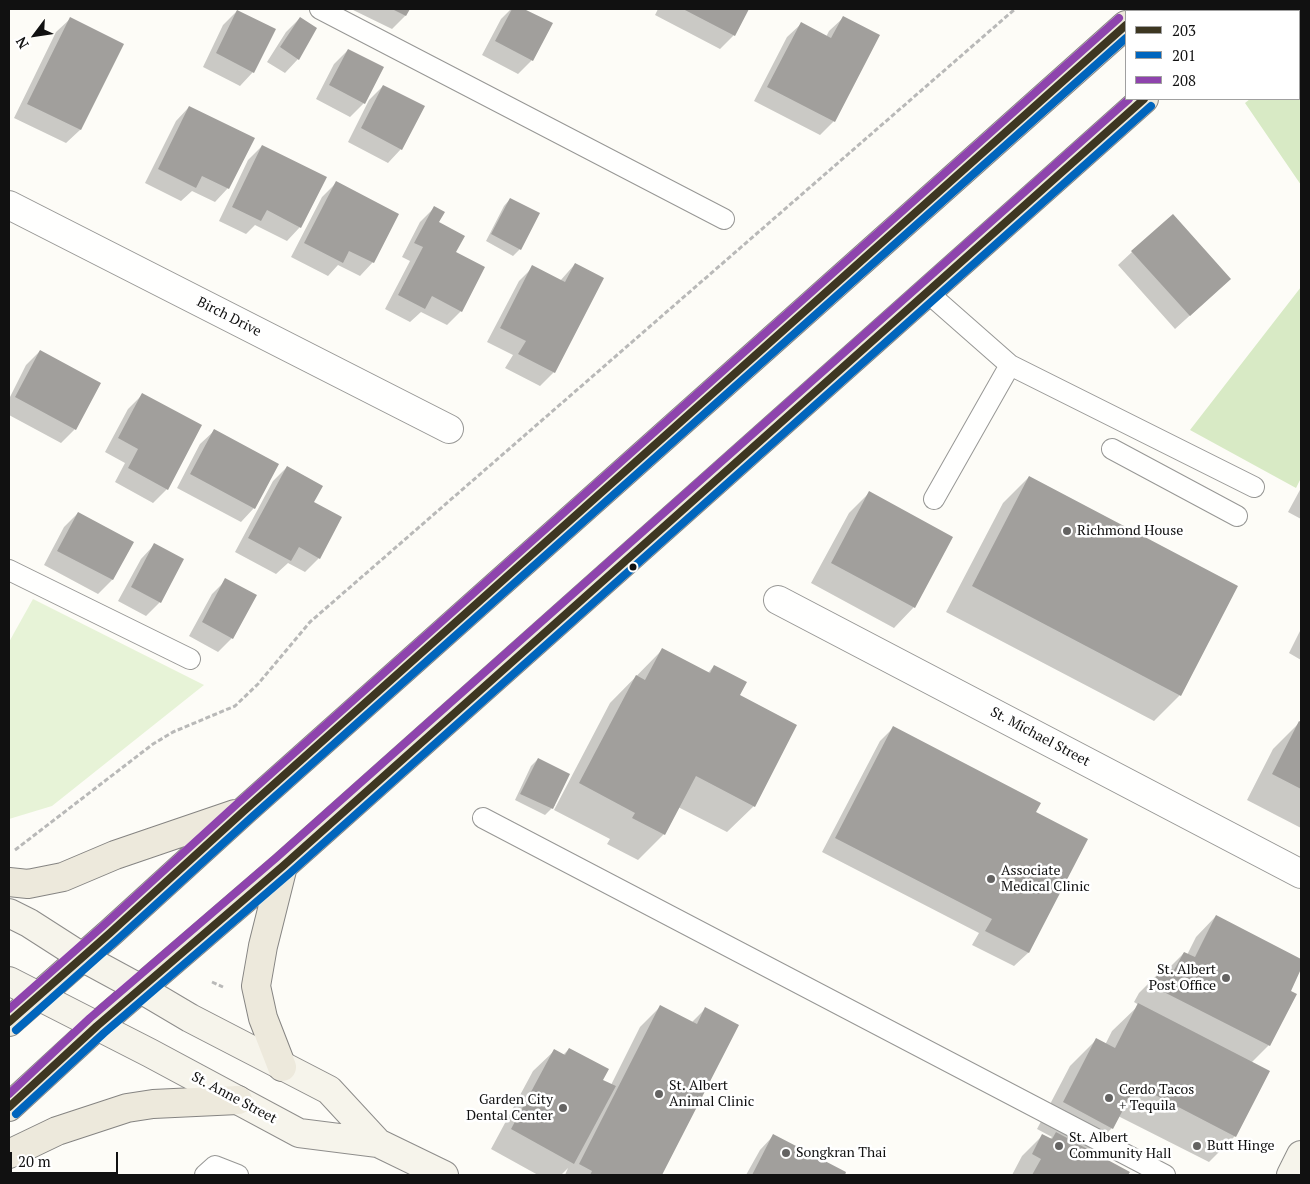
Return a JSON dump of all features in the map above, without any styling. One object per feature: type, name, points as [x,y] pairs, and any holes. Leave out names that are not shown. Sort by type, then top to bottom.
[{"type":"main road","points":[[9,1022],[1125,27]]},
{"type":"main road","points":[[9,1107],[97,1026],[283,866],[1143,100]]},
{"type":"main road","points":[[9,882],[28,884],[63,878],[115,855],[246,810]]},
{"type":"main road","points":[[282,1067],[263,1018],[256,986],[263,946],[283,866]]},
{"type":"main road","points":[[9,1154],[57,1131],[127,1108],[153,1104],[238,1100]]},
{"type":"street","name":"Birch Drive","points":[[9,205],[449,429]]},
{"type":"street","name":"St. Michael Street","points":[[778,600],[1301,874]]},
{"type":"street","name":"St. Anne Street","points":[[9,913],[190,1018],[329,1090],[378,1144]]},
{"type":"street","name":"St. Anne Street","points":[[9,981],[298,1133],[378,1144],[444,1175]]},
{"type":"street","points":[[1291,1175],[1301,1155]]},
{"type":"lane","points":[[320,9],[724,220]]},
{"type":"lane","points":[[927,292],[1010,365],[1254,488]]},
{"type":"lane","points":[[934,499],[1010,365]]},
{"type":"lane","points":[[1112,449],[1237,516]]},
{"type":"lane","points":[[1184,488],[1199,460]]},
{"type":"lane","points":[[9,570],[190,659]]},
{"type":"lane","points":[[483,818],[1164,1175]]},
{"type":"lane","points":[[205,1175],[215,1166],[238,1175]]},
{"type":"path","points":[[9,855],[153,744],[173,732],[235,706],[258,684],[310,622],[1015,9]]},
{"type":"path","points":[[212,982],[228,989],[221,994]]},
{"type":"green space","points":[[1301,85],[1301,185],[1245,103],[1249,100],[1300,100]]},
{"type":"green space","points":[[1301,287],[1301,478],[1296,488],[1190,430]]},
{"type":"green space","points":[[33,599],[204,685],[52,806],[9,819],[9,642]]},
{"type":"building","points":[[392,9],[410,9],[406,16]]},
{"type":"building","points":[[512,9],[524,9],[553,23],[533,61],[495,41]]},
{"type":"building","points":[[683,9],[749,9],[735,36]]},
{"type":"building","points":[[237,10],[276,29],[254,73],[216,53]]},
{"type":"building","points":[[843,16],[880,35],[835,122],[767,87],[801,22],[831,38]]},
{"type":"building","points":[[70,17],[124,44],[81,130],[27,104]]},
{"type":"building","points":[[300,17],[317,28],[299,60],[280,47]]},
{"type":"building","points":[[348,49],[384,67],[365,104],[329,85]]},
{"type":"building","points":[[383,85],[425,106],[402,150],[361,128]]},
{"type":"building","points":[[189,106],[255,138],[229,189],[202,176],[196,188],[158,169]]},
{"type":"building","points":[[262,145],[327,177],[301,228],[267,210],[261,221],[232,207]]},
{"type":"building","points":[[336,181],[399,214],[374,263],[349,251],[343,263],[304,243]]},
{"type":"building","points":[[510,198],[540,213],[521,250],[491,234]]},
{"type":"building","points":[[434,206],[445,212],[439,222],[465,236],[456,252],[485,267],[462,312],[432,296],[425,309],[398,295],[423,247],[414,243]]},
{"type":"building","points":[[1173,214],[1231,279],[1190,316],[1131,251]]},
{"type":"building","points":[[575,263],[604,278],[555,373],[518,354],[526,341],[500,328],[532,265],[565,282]]},
{"type":"building","points":[[40,350],[101,383],[76,430],[15,397]]},
{"type":"building","points":[[142,393],[202,425],[168,490],[128,468],[138,449],[118,438]]},
{"type":"building","points":[[214,429],[279,464],[255,509],[190,474]]},
{"type":"building","points":[[287,466],[323,486],[314,502],[342,517],[320,559],[299,547],[291,561],[248,538]]},
{"type":"building","name":"Richmond House","points":[[1029,476],[1238,586],[1181,696],[972,586]]},
{"type":"building","points":[[869,491],[953,537],[915,608],[831,563]]},
{"type":"building","points":[[78,512],[134,542],[113,580],[57,551]]},
{"type":"building","points":[[154,543],[184,559],[161,603],[131,587]]},
{"type":"building","points":[[225,578],[257,595],[233,639],[202,622]]},
{"type":"building","points":[[662,648],[710,673],[714,665],[747,682],[740,695],[797,725],[755,807],[696,776],[665,835],[632,818],[635,813],[579,783],[636,675],[645,680]]},
{"type":"building","points":[[1299,721],[1301,722],[1301,789],[1272,774]]},
{"type":"building","name":"Associate Medical Clinic","points":[[893,726],[1041,803],[1036,812],[1088,839],[1029,953],[985,931],[992,919],[835,838]]},
{"type":"building","points":[[538,758],[570,774],[553,809],[520,794]]},
{"type":"building","name":"St. Albert Post Office","points":[[1216,915],[1301,959],[1301,969],[1291,991],[1297,994],[1270,1046],[1156,988],[1159,984],[1154,982],[1159,971],[1165,974],[1168,968],[1174,970],[1184,952],[1195,957]]},
{"type":"building","points":[[1138,1003],[1270,1071],[1236,1137],[1136,1085],[1113,1129],[1063,1102],[1096,1038],[1115,1048]]},
{"type":"building","name":"St. Albert Animal Clinic","points":[[660,1005],[697,1024],[705,1007],[739,1025],[662,1175],[590,1175],[592,1171],[579,1164]]},
{"type":"building","name":"Garden City Dental Center","points":[[569,1048],[609,1069],[603,1080],[616,1086],[574,1164],[511,1129],[554,1049],[565,1055]]},
{"type":"building","name":"St. Albert Community Hall","points":[[1056,1132],[1130,1172],[1128,1175],[1032,1175],[1041,1159],[1032,1154],[1042,1134],[1052,1139]]},
{"type":"building","name":"Songkran Thai","points":[[773,1134],[846,1172],[845,1175],[752,1175]]},
{"type":"transit line","name":"208","points":[[9,1009],[1119,18]]},
{"type":"transit line","name":"203","points":[[9,1022],[1125,26]]},
{"type":"transit line","name":"201","points":[[16,1030],[252,817],[1125,39]]},
{"type":"transit line","name":"208","points":[[9,1094],[90,1018],[276,858],[1128,100]]},
{"type":"transit line","name":"203","points":[[9,1107],[97,1026],[283,866],[1143,100]]},
{"type":"transit line","name":"201","points":[[16,1114],[104,1033],[290,873],[1151,106]]},
{"type":"place","name":"Richmond House","points":[[1067,531]]},
{"type":"place","name":"Associate Medical Clinic","points":[[991,879]]},
{"type":"place","name":"St. Albert Post Office","points":[[1226,978]]},
{"type":"place","name":"St. Albert Animal Clinic","points":[[659,1094]]},
{"type":"place","name":"Cerdo Tacos + Tequila","points":[[1109,1098]]},
{"type":"place","name":"Garden City Dental Center","points":[[563,1108]]},
{"type":"place","name":"St. Albert Community Hall","points":[[1059,1146]]},
{"type":"place","name":"Butt Hinge","points":[[1197,1146]]},
{"type":"place","name":"Songkran Thai","points":[[786,1153]]}]
